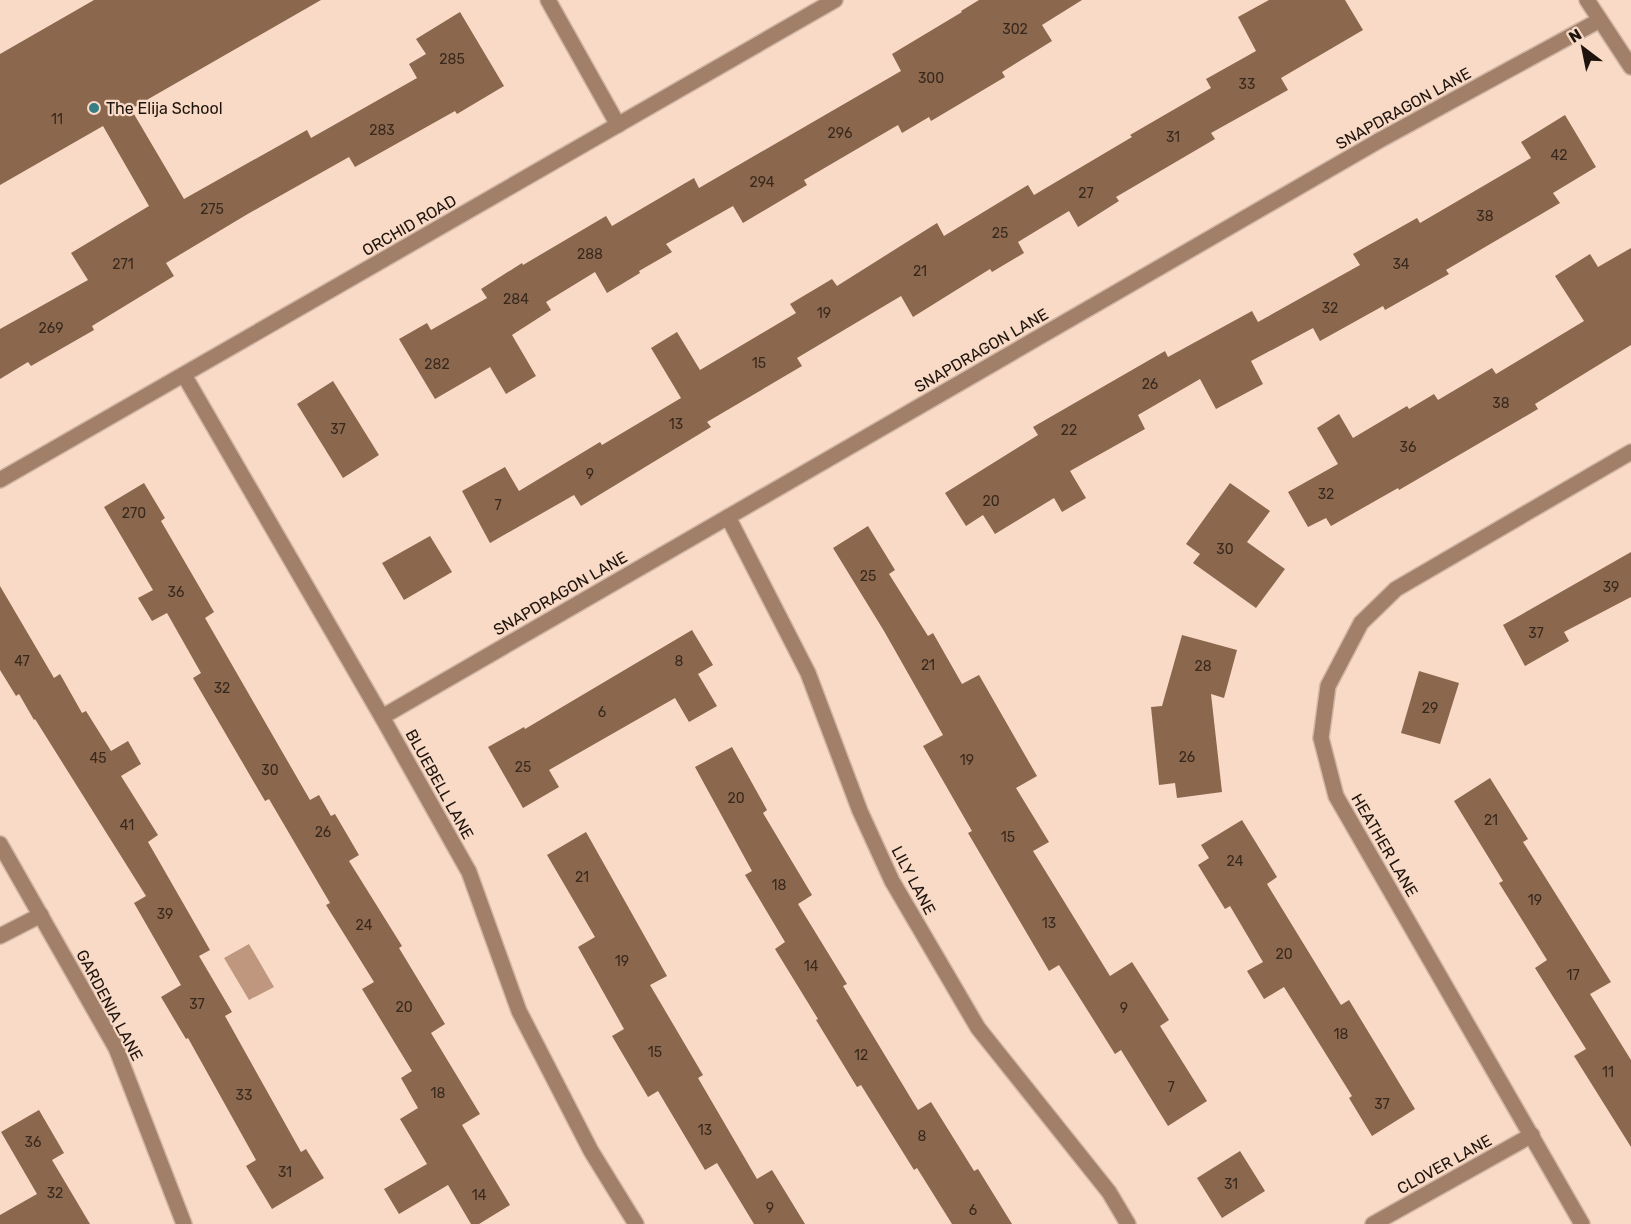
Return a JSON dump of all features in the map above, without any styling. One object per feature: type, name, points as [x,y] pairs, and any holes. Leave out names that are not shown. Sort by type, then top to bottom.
[{"type":"street","points":[[548,0],[618,124]]},
{"type":"street","name":"ORCHID ROAD","points":[[0,480],[835,0]]},
{"type":"street","points":[[1587,0],[1631,67]]},
{"type":"street","name":"SNAPDRAGON LANE","points":[[382,717],[1380,140],[1600,20]]},
{"type":"street","name":"BLUEBELL LANE","points":[[184,375],[382,717],[468,872],[519,1011],[591,1152],[636,1224]]},
{"type":"street","name":"HEATHER LANE","points":[[1582,1224],[1336,796],[1321,738],[1328,686],[1361,623],[1396,589],[1631,452]]},
{"type":"street","name":"LILY LANE","points":[[728,518],[808,673],[860,812],[892,881],[978,1028],[1109,1192],[1128,1224]]},
{"type":"street","name":"GARDENIA LANE","points":[[0,844],[116,1048],[184,1224]]},
{"type":"street","points":[[0,936],[41,915]]},
{"type":"street","name":"CLOVER LANE","points":[[1373,1224],[1532,1135]]},
{"type":"shaded area","points":[[249,944],[274,987],[249,1000],[224,958]]},
{"type":"building","points":[[94,0],[321,0],[131,109],[184,199],[307,130],[311,138],[417,78],[409,64],[426,54],[416,39],[460,12],[504,86],[457,114],[455,111],[355,167],[349,157],[246,215],[166,263],[174,276],[92,326],[94,330],[31,366],[28,362],[0,379],[0,329],[88,280],[71,253],[149,206],[103,126],[0,185],[0,54]]},
{"type":"building","points":[[979,0],[1082,0],[1042,25],[1052,41],[1002,72],[1005,77],[931,121],[929,117],[902,133],[898,125],[804,180],[807,185],[743,223],[733,206],[666,244],[672,252],[607,293],[595,272],[546,302],[551,310],[512,335],[536,376],[506,394],[490,367],[435,399],[399,339],[427,323],[431,330],[487,298],[481,289],[606,216],[612,226],[694,178],[699,188],[901,71],[892,54]]},
{"type":"building","points":[[1269,0],[1345,0],[1363,30],[1281,78],[1288,90],[1211,133],[1215,139],[1116,197],[1119,201],[1078,227],[1069,211],[1018,242],[1024,253],[992,272],[990,269],[913,317],[901,296],[797,358],[802,366],[707,422],[711,427],[581,506],[574,495],[490,543],[462,491],[505,467],[519,491],[600,442],[602,445],[681,398],[651,348],[677,332],[700,370],[796,313],[790,304],[832,279],[837,286],[937,223],[944,236],[1028,185],[1034,195],[1211,88],[1206,79],[1256,51],[1238,17]]},
{"type":"building","points":[[1565,115],[1596,167],[1553,193],[1560,203],[1446,270],[1449,274],[1385,310],[1383,306],[1320,341],[1313,328],[1251,361],[1263,384],[1216,409],[1200,379],[1138,415],[1145,429],[1070,471],[1086,498],[1062,512],[1054,498],[995,534],[983,515],[966,526],[945,493],[1038,435],[1033,427],[1165,351],[1168,357],[1252,311],[1258,322],[1360,265],[1353,254],[1417,218],[1420,223],[1531,158],[1521,142]]},
{"type":"building","points":[[1631,248],[1631,345],[1535,404],[1538,409],[1399,490],[1398,488],[1331,526],[1326,518],[1308,527],[1288,492],[1338,464],[1317,428],[1339,414],[1353,438],[1407,406],[1409,409],[1434,394],[1438,400],[1492,368],[1496,374],[1584,321],[1555,276],[1590,254],[1598,267]]},
{"type":"building","points":[[333,381],[379,455],[343,478],[297,404]]},
{"type":"building","points":[[144,483],[165,518],[161,521],[214,612],[205,618],[310,800],[319,795],[331,816],[335,814],[359,855],[349,861],[402,946],[399,948],[445,1024],[431,1033],[480,1114],[462,1125],[510,1205],[479,1224],[471,1224],[448,1185],[399,1214],[384,1189],[427,1164],[400,1119],[418,1108],[401,1078],[412,1071],[362,989],[374,982],[326,905],[330,903],[269,799],[265,801],[193,678],[201,673],[167,613],[152,621],[138,598],[153,590],[104,507]]},
{"type":"building","points":[[1230,483],[1270,511],[1247,542],[1285,569],[1256,608],[1193,563],[1200,554],[1186,544]]},
{"type":"building","points":[[868,526],[895,570],[889,574],[928,636],[933,633],[962,684],[979,675],[1037,776],[1016,788],[1049,842],[1033,851],[1110,976],[1132,962],[1169,1020],[1160,1026],[1207,1101],[1168,1126],[1121,1050],[1115,1054],[1059,965],[1049,971],[968,833],[972,831],[923,746],[943,735],[884,631],[833,548]]},
{"type":"building","points":[[430,536],[452,572],[404,600],[382,563]]},
{"type":"building","points":[[1631,552],[1631,597],[1564,632],[1569,641],[1525,666],[1503,625]]},
{"type":"building","points":[[0,586],[54,678],[60,674],[82,713],[86,711],[111,751],[128,741],[141,764],[121,776],[158,835],[148,842],[210,950],[199,956],[232,1012],[225,1016],[301,1152],[306,1149],[324,1178],[272,1209],[246,1166],[256,1160],[188,1038],[186,1039],[161,997],[181,985],[134,903],[146,896],[19,694],[16,696],[0,670]]},
{"type":"building","points":[[692,630],[713,665],[698,674],[717,706],[689,722],[675,698],[549,770],[559,787],[523,808],[488,747],[524,727],[525,729]]},
{"type":"building","points":[[1182,635],[1237,650],[1224,698],[1211,694],[1222,792],[1177,798],[1175,783],[1159,785],[1151,707],[1162,706]]},
{"type":"building","points":[[1419,671],[1459,683],[1440,744],[1401,733]]},
{"type":"building","points":[[732,747],[767,810],[763,813],[812,895],[798,904],[847,984],[843,986],[918,1110],[931,1102],[974,1171],[978,1169],[1012,1224],[952,1224],[917,1168],[914,1170],[861,1085],[857,1087],[816,1020],[818,1019],[775,949],[785,942],[745,875],[752,871],[695,767]]},
{"type":"building","points":[[1490,778],[1528,839],[1523,842],[1611,982],[1590,994],[1631,1060],[1631,1147],[1574,1056],[1586,1049],[1535,968],[1547,960],[1499,883],[1503,881],[1454,801]]},
{"type":"building","points":[[1242,820],[1277,877],[1267,884],[1341,1005],[1349,1000],[1415,1109],[1372,1136],[1349,1098],[1352,1096],[1284,987],[1264,999],[1247,971],[1263,962],[1230,906],[1225,909],[1198,865],[1209,858],[1201,845]]},
{"type":"building","points":[[586,832],[667,976],[650,985],[703,1075],[698,1078],[757,1179],[772,1170],[805,1224],[754,1224],[717,1163],[705,1170],[658,1091],[648,1097],[612,1036],[624,1029],[578,947],[595,937],[547,855]]},
{"type":"building","points":[[39,1110],[64,1153],[52,1160],[90,1224],[0,1224],[0,1215],[37,1194],[1,1132]]},
{"type":"building","points":[[1240,1151],[1265,1191],[1222,1218],[1197,1178]]},
{"type":"place","name":"The Elija School","points":[[94,108]]}]
